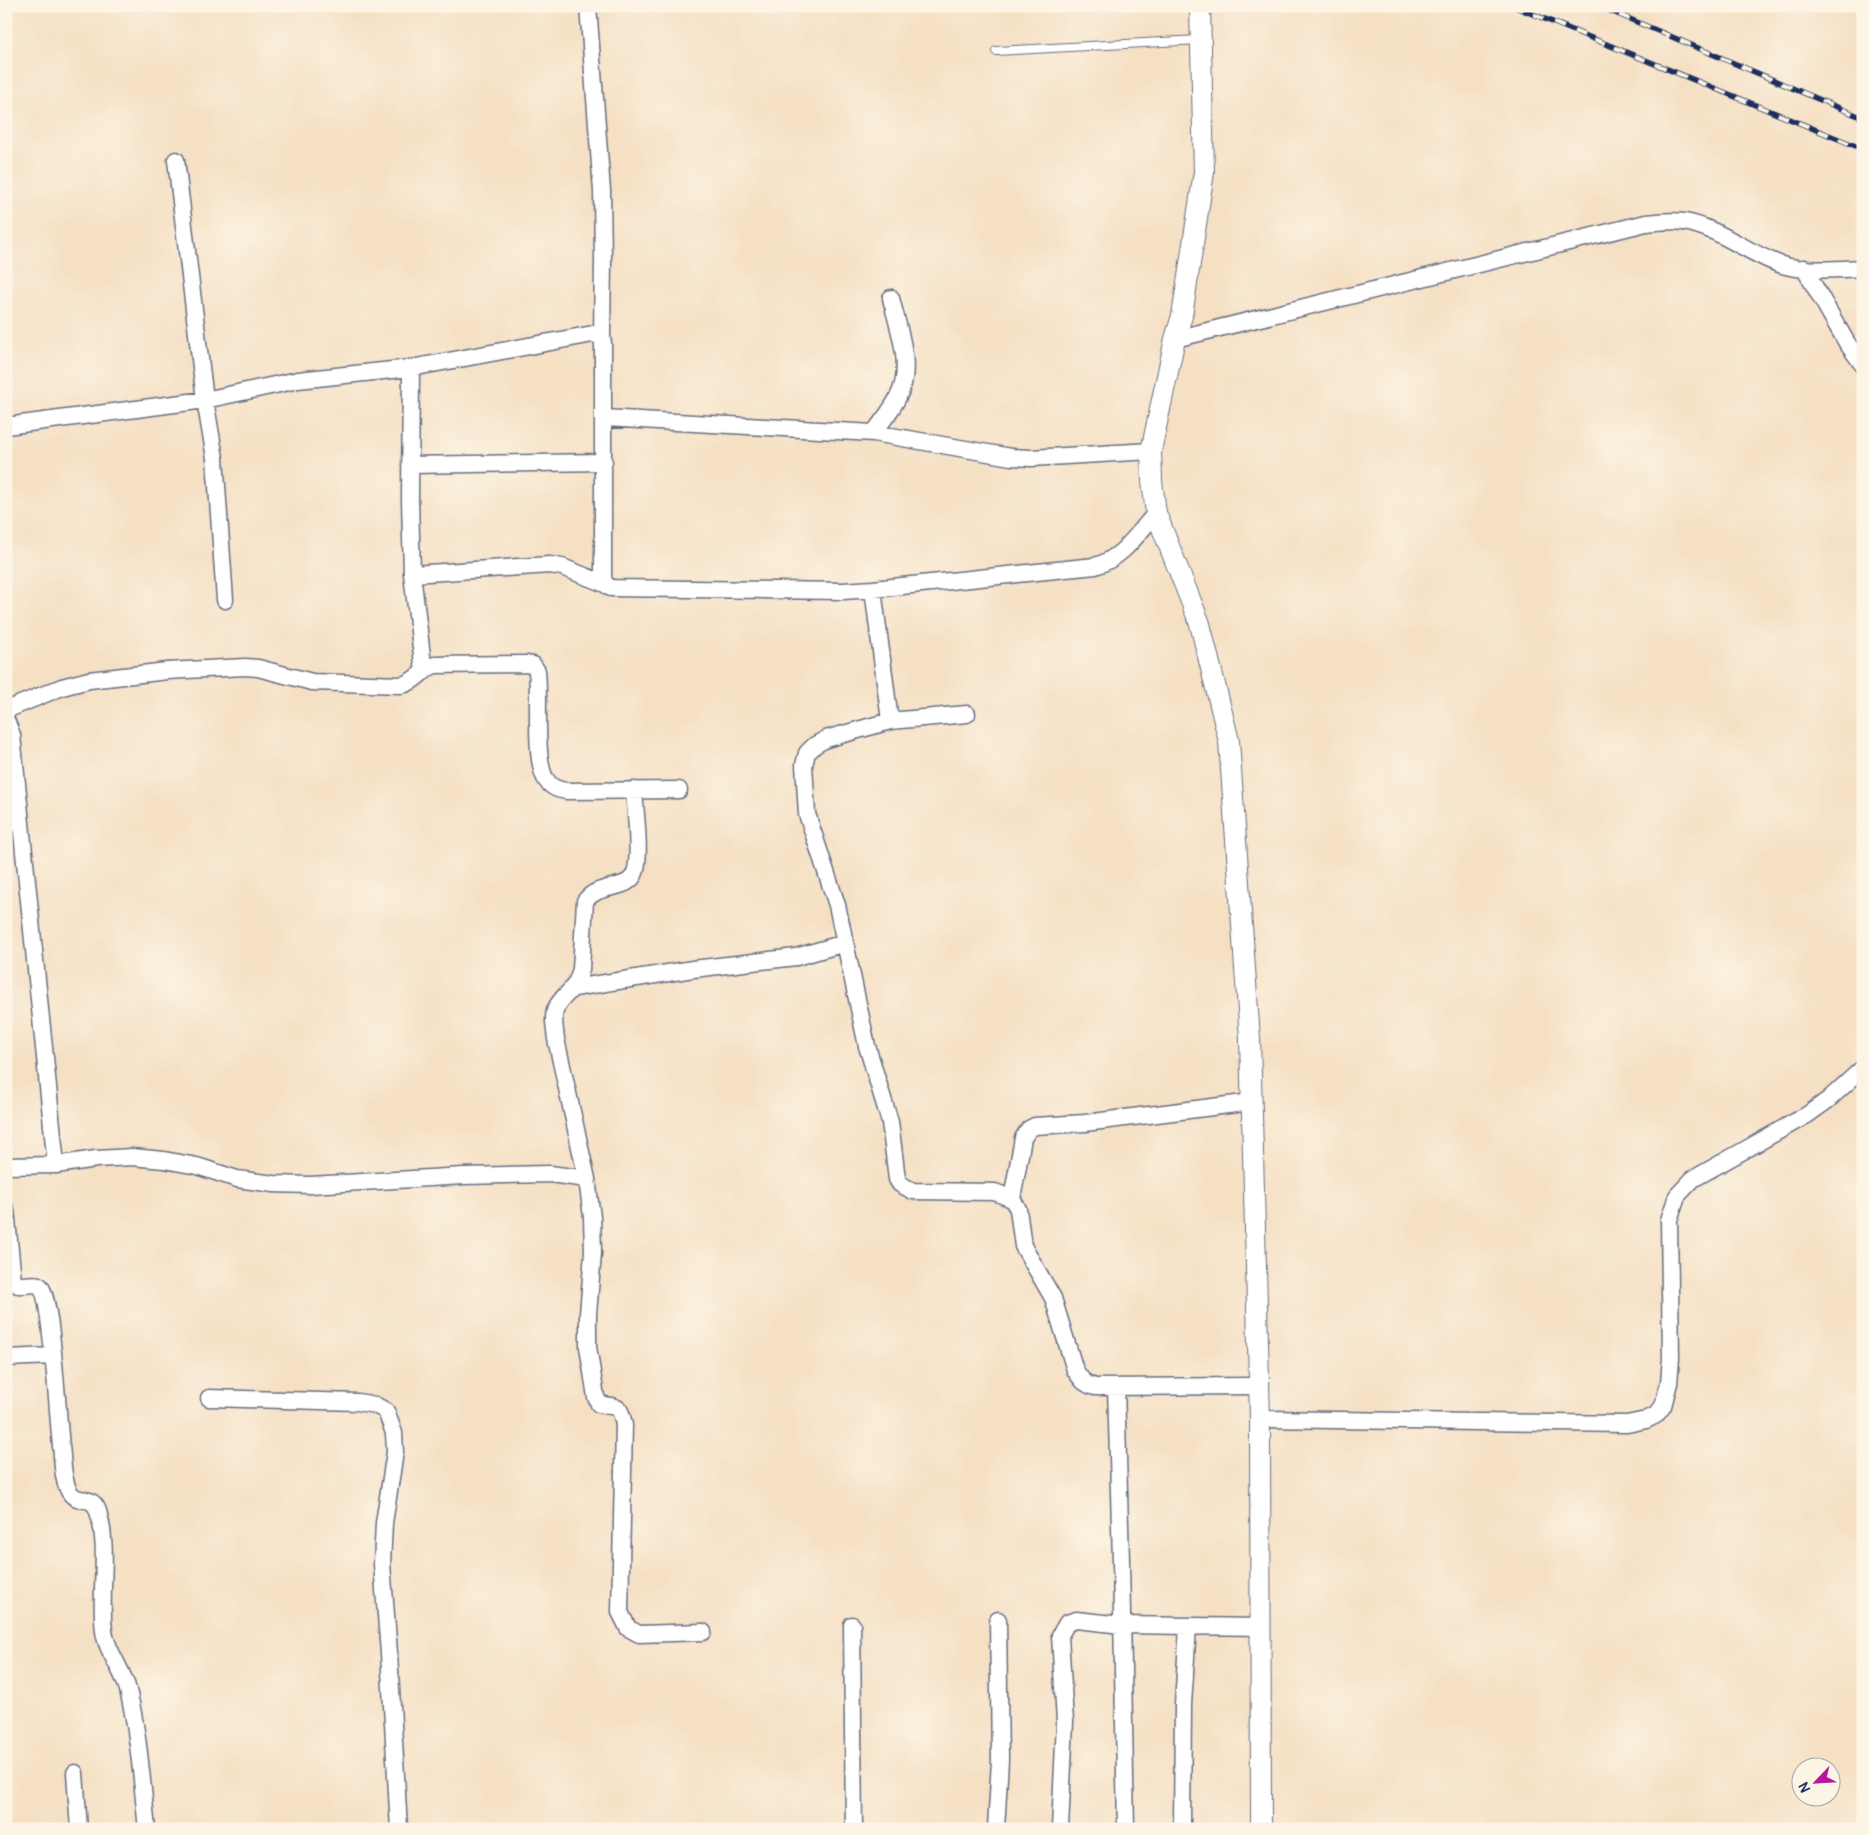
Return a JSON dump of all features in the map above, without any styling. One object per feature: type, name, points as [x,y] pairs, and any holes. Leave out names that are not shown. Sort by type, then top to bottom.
[{"type":"street","points":[[588,6],[602,191],[603,577],[605,584]]},
{"type":"street","points":[[1200,6],[1204,172],[1182,316],[1151,451],[1156,513],[1200,624],[1229,741],[1249,1029],[1252,1102],[1260,1419],[1261,1829]]},
{"type":"street","points":[[176,160],[205,400],[216,467],[225,600]]},
{"type":"street","points":[[1175,340],[1626,228],[1665,221],[1684,222],[1701,226],[1762,257],[1784,265],[1804,268],[1863,268]]},
{"type":"street","points":[[1804,268],[1846,343],[1863,364]]},
{"type":"street","points":[[874,433],[899,396],[904,382],[903,350],[891,298]]},
{"type":"street","points":[[6,426],[205,400],[298,380],[411,368],[593,334],[602,336]]},
{"type":"street","points":[[411,368],[412,574],[424,672]]},
{"type":"street","points":[[604,418],[874,433],[1011,457],[1031,458],[1151,451]]},
{"type":"street","points":[[410,465],[604,462]]},
{"type":"street","points":[[412,574],[550,565],[567,569],[611,588],[820,591],[873,589],[1095,566],[1117,555],[1156,513]]},
{"type":"street","points":[[873,589],[890,721]]},
{"type":"street","points":[[6,710],[67,685],[149,672],[245,667],[258,668],[312,682],[401,685],[409,683],[431,666],[441,664],[526,664],[533,665],[536,668],[541,769],[548,783],[559,790],[679,790]]},
{"type":"street","points":[[967,714],[890,721],[826,739],[815,745],[807,753],[804,765],[807,814],[836,905],[867,1046],[890,1122],[896,1171],[900,1184],[914,1191],[995,1192],[1012,1198]]},
{"type":"street","points":[[6,720],[12,735],[56,1164]]},
{"type":"street","points":[[634,790],[637,860],[634,876],[627,883],[597,890],[590,894],[585,901],[579,980],[556,1008],[554,1018],[556,1039],[587,1179],[592,1217],[593,1253],[588,1314],[588,1347],[593,1382],[599,1404],[621,1410],[624,1425],[620,1612],[628,1628],[639,1634],[703,1632]]},
{"type":"street","points":[[574,988],[693,969],[796,957],[845,943]]},
{"type":"street","points":[[1260,1419],[1627,1424],[1646,1420],[1656,1414],[1663,1406],[1669,1383],[1671,1358],[1669,1220],[1677,1196],[1693,1179],[1807,1115],[1828,1100],[1863,1068]]},
{"type":"street","points":[[1252,1102],[1085,1123],[1035,1126],[1029,1129],[1023,1138],[1012,1198],[1018,1209],[1023,1246],[1053,1298],[1075,1370],[1081,1380],[1095,1387],[1259,1386]]},
{"type":"street","points":[[6,1166],[56,1164],[132,1157],[197,1166],[237,1179],[274,1184],[310,1185],[464,1176],[550,1174],[587,1179]]},
{"type":"street","points":[[6,1210],[13,1281],[18,1285],[38,1284],[46,1298],[58,1424],[66,1481],[71,1494],[76,1498],[90,1500],[94,1503],[100,1522],[103,1540],[104,1633],[128,1690],[140,1757],[147,1829]]},
{"type":"street","points":[[6,1358],[53,1356]]},
{"type":"street","points":[[1116,1387],[1126,1829]]},
{"type":"street","points":[[208,1398],[358,1402],[375,1405],[386,1411],[391,1422],[394,1433],[395,1452],[384,1523],[382,1564],[390,1653],[399,1829]]},
{"type":"street","points":[[996,1829],[1000,1760],[998,1620]]},
{"type":"street","points":[[1060,1829],[1065,1722],[1060,1634],[1067,1623],[1076,1620],[1122,1625],[1261,1627]]},
{"type":"street","points":[[852,1625],[854,1829]]},
{"type":"street","points":[[1182,1829],[1183,1705],[1188,1626]]},
{"type":"street","points":[[75,1773],[80,1829]]},
{"type":"lane","points":[[996,52],[1200,40]]},
{"type":"railway","points":[[1513,6],[1863,149]]},
{"type":"railway","points":[[1599,6],[1863,118]]}]
